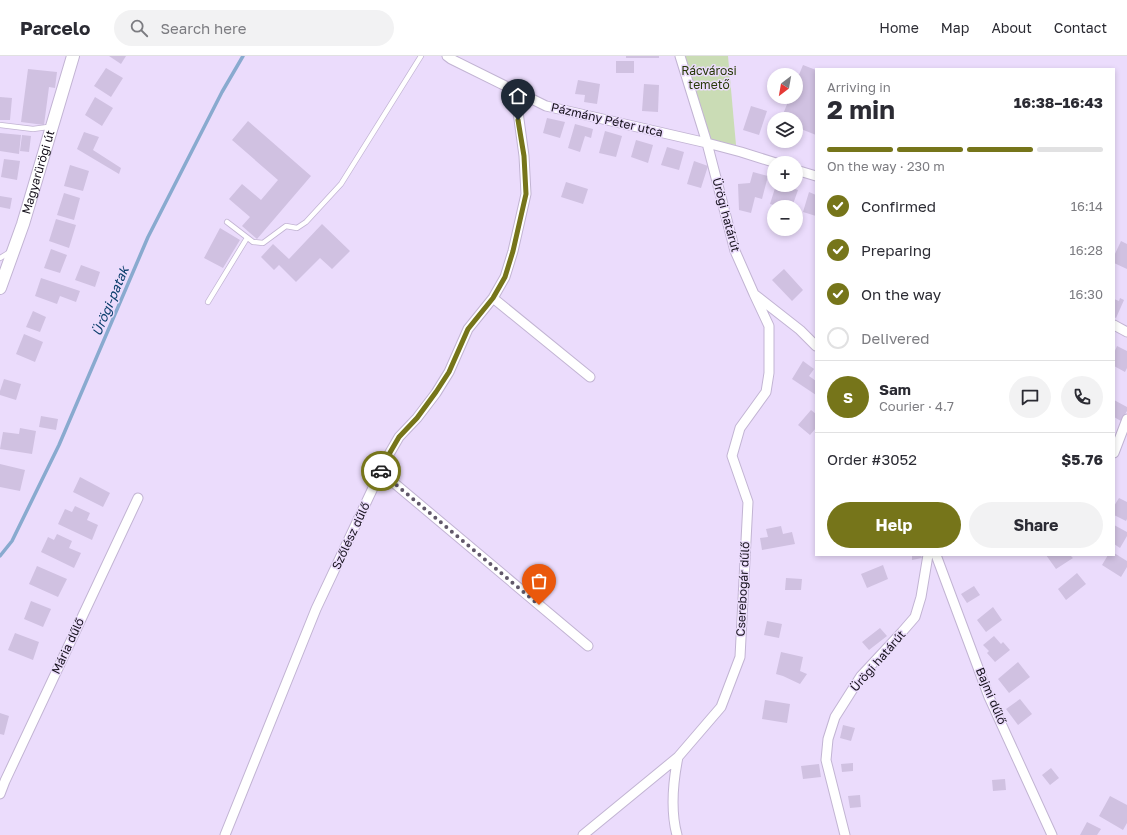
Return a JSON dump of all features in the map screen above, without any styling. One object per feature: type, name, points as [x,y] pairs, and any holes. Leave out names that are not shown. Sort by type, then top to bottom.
[{"type":"main road","name":"Magyarürögi út","points":[[0,288],[15,249],[73,56]]},
{"type":"street","points":[[65,56],[70,69]]},
{"type":"street","name":"Pázmány Péter utca","points":[[447,56],[546,106],[707,143],[767,160]]},
{"type":"street","name":"Ürögi határút","points":[[680,56],[707,143],[735,251],[754,294],[800,330],[815,345]]},
{"type":"street","name":"Szőlész dűlő","points":[[225,835],[316,609],[388,456],[399,437],[417,418],[436,392],[449,372],[468,329],[493,298],[505,277],[513,251],[526,194],[524,156],[515,90]]},
{"type":"street","points":[[803,172],[815,176]]},
{"type":"street","name":"Cserebogár dűlő","points":[[583,835],[678,757],[721,707],[740,657],[748,502],[732,456],[740,428],[766,392],[770,373],[769,326],[754,294]]},
{"type":"street","points":[[493,298],[590,377]]},
{"type":"street","points":[[1115,326],[1127,332]]},
{"type":"street","points":[[1115,450],[1127,419]]},
{"type":"street","points":[[381,472],[588,646]]},
{"type":"street","name":"Mária dűlő","points":[[0,794],[138,498]]},
{"type":"street","name":"Ürögi határút","points":[[845,835],[826,760],[828,739],[835,717],[861,676],[915,617],[921,597],[928,556]]},
{"type":"street","name":"Bajmi dűlő","points":[[936,556],[990,697],[1052,835]]},
{"type":"street","points":[[677,835],[675,828],[673,798],[674,776],[678,757]]},
{"type":"lane","points":[[227,222],[253,242],[263,243],[286,226],[297,228],[306,222],[341,184],[421,56]]},
{"type":"lane","points":[[0,125],[34,129],[48,127],[55,119]]},
{"type":"lane","points":[[208,302],[247,238]]},
{"type":"lane","points":[[0,258],[15,249]]},
{"type":"green space","name":"Rácvárosi temető","points":[[680,56],[728,56],[736,145],[706,140]]},
{"type":"building","points":[[109,56],[126,56],[121,64]]},
{"type":"building","points":[[626,56],[659,56],[659,58],[626,58]]},
{"type":"building","points":[[616,61],[634,61],[634,73],[616,73]]},
{"type":"building","points":[[803,65],[815,70],[815,135],[803,130],[803,112],[784,112],[787,104],[803,104],[803,68],[802,68]]},
{"type":"building","points":[[106,68],[123,78],[111,97],[94,86]]},
{"type":"building","points":[[28,69],[57,72],[55,88],[49,87],[44,125],[21,122]]},
{"type":"building","points":[[578,80],[600,84],[597,104],[584,102],[585,95],[575,94]]},
{"type":"building","points":[[644,84],[659,85],[658,112],[642,111]]},
{"type":"building","points":[[0,97],[12,98],[10,120],[0,120]]},
{"type":"building","points":[[95,97],[113,108],[102,126],[85,115]]},
{"type":"building","points":[[751,106],[767,111],[759,135],[743,130]]},
{"type":"building","points":[[547,118],[565,122],[560,138],[543,133]]},
{"type":"building","points":[[248,121],[311,176],[257,239],[242,226],[250,217],[229,199],[242,184],[261,200],[278,180],[232,140]]},
{"type":"building","points":[[575,124],[593,129],[591,138],[585,136],[580,152],[568,148]]},
{"type":"building","points":[[605,131],[622,136],[616,157],[599,153]]},
{"type":"building","points":[[84,132],[99,137],[93,150],[121,168],[119,174],[77,149]]},
{"type":"building","points":[[0,133],[21,135],[19,154],[0,151]]},
{"type":"building","points":[[22,135],[31,136],[29,152],[20,151]]},
{"type":"building","points":[[636,140],[653,145],[648,163],[631,157]]},
{"type":"building","points":[[667,147],[684,152],[679,170],[661,165]]},
{"type":"building","points":[[4,159],[20,161],[17,180],[1,177]]},
{"type":"building","points":[[694,161],[708,166],[701,188],[687,184]]},
{"type":"building","points":[[70,165],[89,171],[83,191],[64,186]]},
{"type":"building","points":[[753,172],[767,176],[762,199],[755,197],[751,213],[739,210],[738,184],[750,183]]},
{"type":"building","points":[[566,182],[588,189],[583,204],[561,197]]},
{"type":"building","points":[[774,192],[797,192],[794,200],[771,200]]},
{"type":"building","points":[[809,192],[815,195],[815,216],[803,212]]},
{"type":"building","points":[[64,193],[80,198],[74,220],[57,215]]},
{"type":"building","points":[[0,196],[12,198],[10,209],[0,207]]},
{"type":"building","points":[[56,219],[76,225],[69,248],[49,241]]},
{"type":"building","points":[[322,224],[350,251],[332,269],[320,258],[296,282],[279,265],[274,270],[261,257],[273,244],[289,259]]},
{"type":"building","points":[[220,228],[240,240],[223,268],[204,258]]},
{"type":"building","points":[[1121,241],[1127,244],[1127,269],[1115,263],[1115,254]]},
{"type":"building","points":[[51,249],[67,255],[60,273],[44,268]]},
{"type":"building","points":[[81,265],[100,272],[95,287],[75,280]]},
{"type":"building","points":[[784,269],[803,290],[792,301],[772,280]]},
{"type":"building","points":[[41,278],[80,291],[76,302],[60,296],[57,304],[35,296]]},
{"type":"building","points":[[1120,298],[1124,300],[1116,318],[1115,299],[1119,301]]},
{"type":"building","points":[[33,311],[46,317],[40,332],[26,327]]},
{"type":"building","points":[[24,334],[43,342],[35,362],[16,354]]},
{"type":"building","points":[[1117,346],[1127,351],[1127,368],[1125,372],[1115,367],[1115,351]]},
{"type":"building","points":[[803,361],[814,369],[809,376],[815,380],[815,394],[792,379]]},
{"type":"building","points":[[4,379],[21,384],[16,400],[0,395]]},
{"type":"building","points":[[1115,401],[1127,407],[1127,411],[1121,421],[1115,418]]},
{"type":"building","points":[[811,410],[815,413],[815,429],[810,435],[798,425]]},
{"type":"building","points":[[41,416],[58,419],[56,430],[39,427]]},
{"type":"building","points":[[20,428],[36,431],[32,454],[0,449],[3,432],[19,434]]},
{"type":"building","points":[[0,464],[25,470],[20,491],[0,487]]},
{"type":"building","points":[[80,477],[110,493],[103,507],[73,492]]},
{"type":"building","points":[[1119,498],[1127,502],[1126,521],[1115,516],[1115,504]]},
{"type":"building","points":[[75,506],[90,513],[87,520],[98,525],[92,540],[58,524],[65,509],[72,512]]},
{"type":"building","points":[[781,526],[783,534],[792,532],[795,544],[762,550],[760,538],[768,537],[766,529]]},
{"type":"building","points":[[1115,526],[1127,532],[1127,536],[1120,548],[1115,545]]},
{"type":"building","points":[[57,534],[72,541],[69,548],[81,553],[74,568],[41,552],[48,537],[54,540]]},
{"type":"building","points":[[1115,554],[1127,561],[1127,567],[1121,577],[1102,565],[1107,556],[1115,556]]},
{"type":"building","points":[[912,556],[921,556],[922,558],[912,560]]},
{"type":"building","points":[[1047,556],[1071,556],[1073,558],[1056,569]]},
{"type":"building","points":[[883,565],[888,579],[867,588],[861,574]]},
{"type":"building","points":[[37,566],[67,579],[58,597],[29,584]]},
{"type":"building","points":[[1077,573],[1086,584],[1066,600],[1058,589]]},
{"type":"building","points":[[786,578],[802,579],[801,590],[785,590]]},
{"type":"building","points":[[974,586],[980,595],[967,603],[961,594]]},
{"type":"building","points":[[31,601],[51,609],[43,627],[24,619]]},
{"type":"building","points":[[993,607],[1002,620],[986,632],[977,620]]},
{"type":"building","points":[[767,621],[782,624],[779,638],[764,635]]},
{"type":"building","points":[[880,628],[887,636],[869,650],[862,642]]},
{"type":"building","points":[[15,633],[39,642],[33,660],[8,650]]},
{"type":"building","points":[[994,636],[1001,644],[1003,642],[1010,650],[995,662],[987,653],[989,651],[983,645]]},
{"type":"building","points":[[781,652],[803,657],[800,671],[807,674],[800,684],[776,674]]},
{"type":"building","points":[[1018,662],[1030,677],[1009,693],[998,679]]},
{"type":"building","points":[[1020,699],[1032,714],[1018,725],[1006,709]]},
{"type":"building","points":[[765,700],[790,704],[787,723],[762,719]]},
{"type":"building","points":[[0,713],[9,716],[4,735],[0,734]]},
{"type":"building","points":[[843,725],[855,728],[851,741],[840,738]]},
{"type":"building","points":[[853,763],[853,771],[842,772],[841,764]]},
{"type":"building","points":[[819,764],[821,777],[803,779],[801,766]]},
{"type":"building","points":[[1051,768],[1059,778],[1050,785],[1042,775]]},
{"type":"building","points":[[1005,779],[1006,790],[993,791],[992,780]]},
{"type":"building","points":[[860,795],[861,807],[850,808],[848,796]]},
{"type":"building","points":[[1110,796],[1127,805],[1127,823],[1123,830],[1099,816]]},
{"type":"building","points":[[1087,822],[1101,829],[1097,835],[1080,835]]},
{"type":"waterway","name":"Ürögi-patak","points":[[0,556],[12,541],[59,445],[148,237],[222,92],[243,56]]},
{"type":"way so far","points":[[381,471],[539,605]]},
{"type":"route","points":[[381,471],[399,437],[417,418],[449,372],[468,329],[493,298],[505,277],[513,251],[526,194],[524,156],[518,120]]}]
